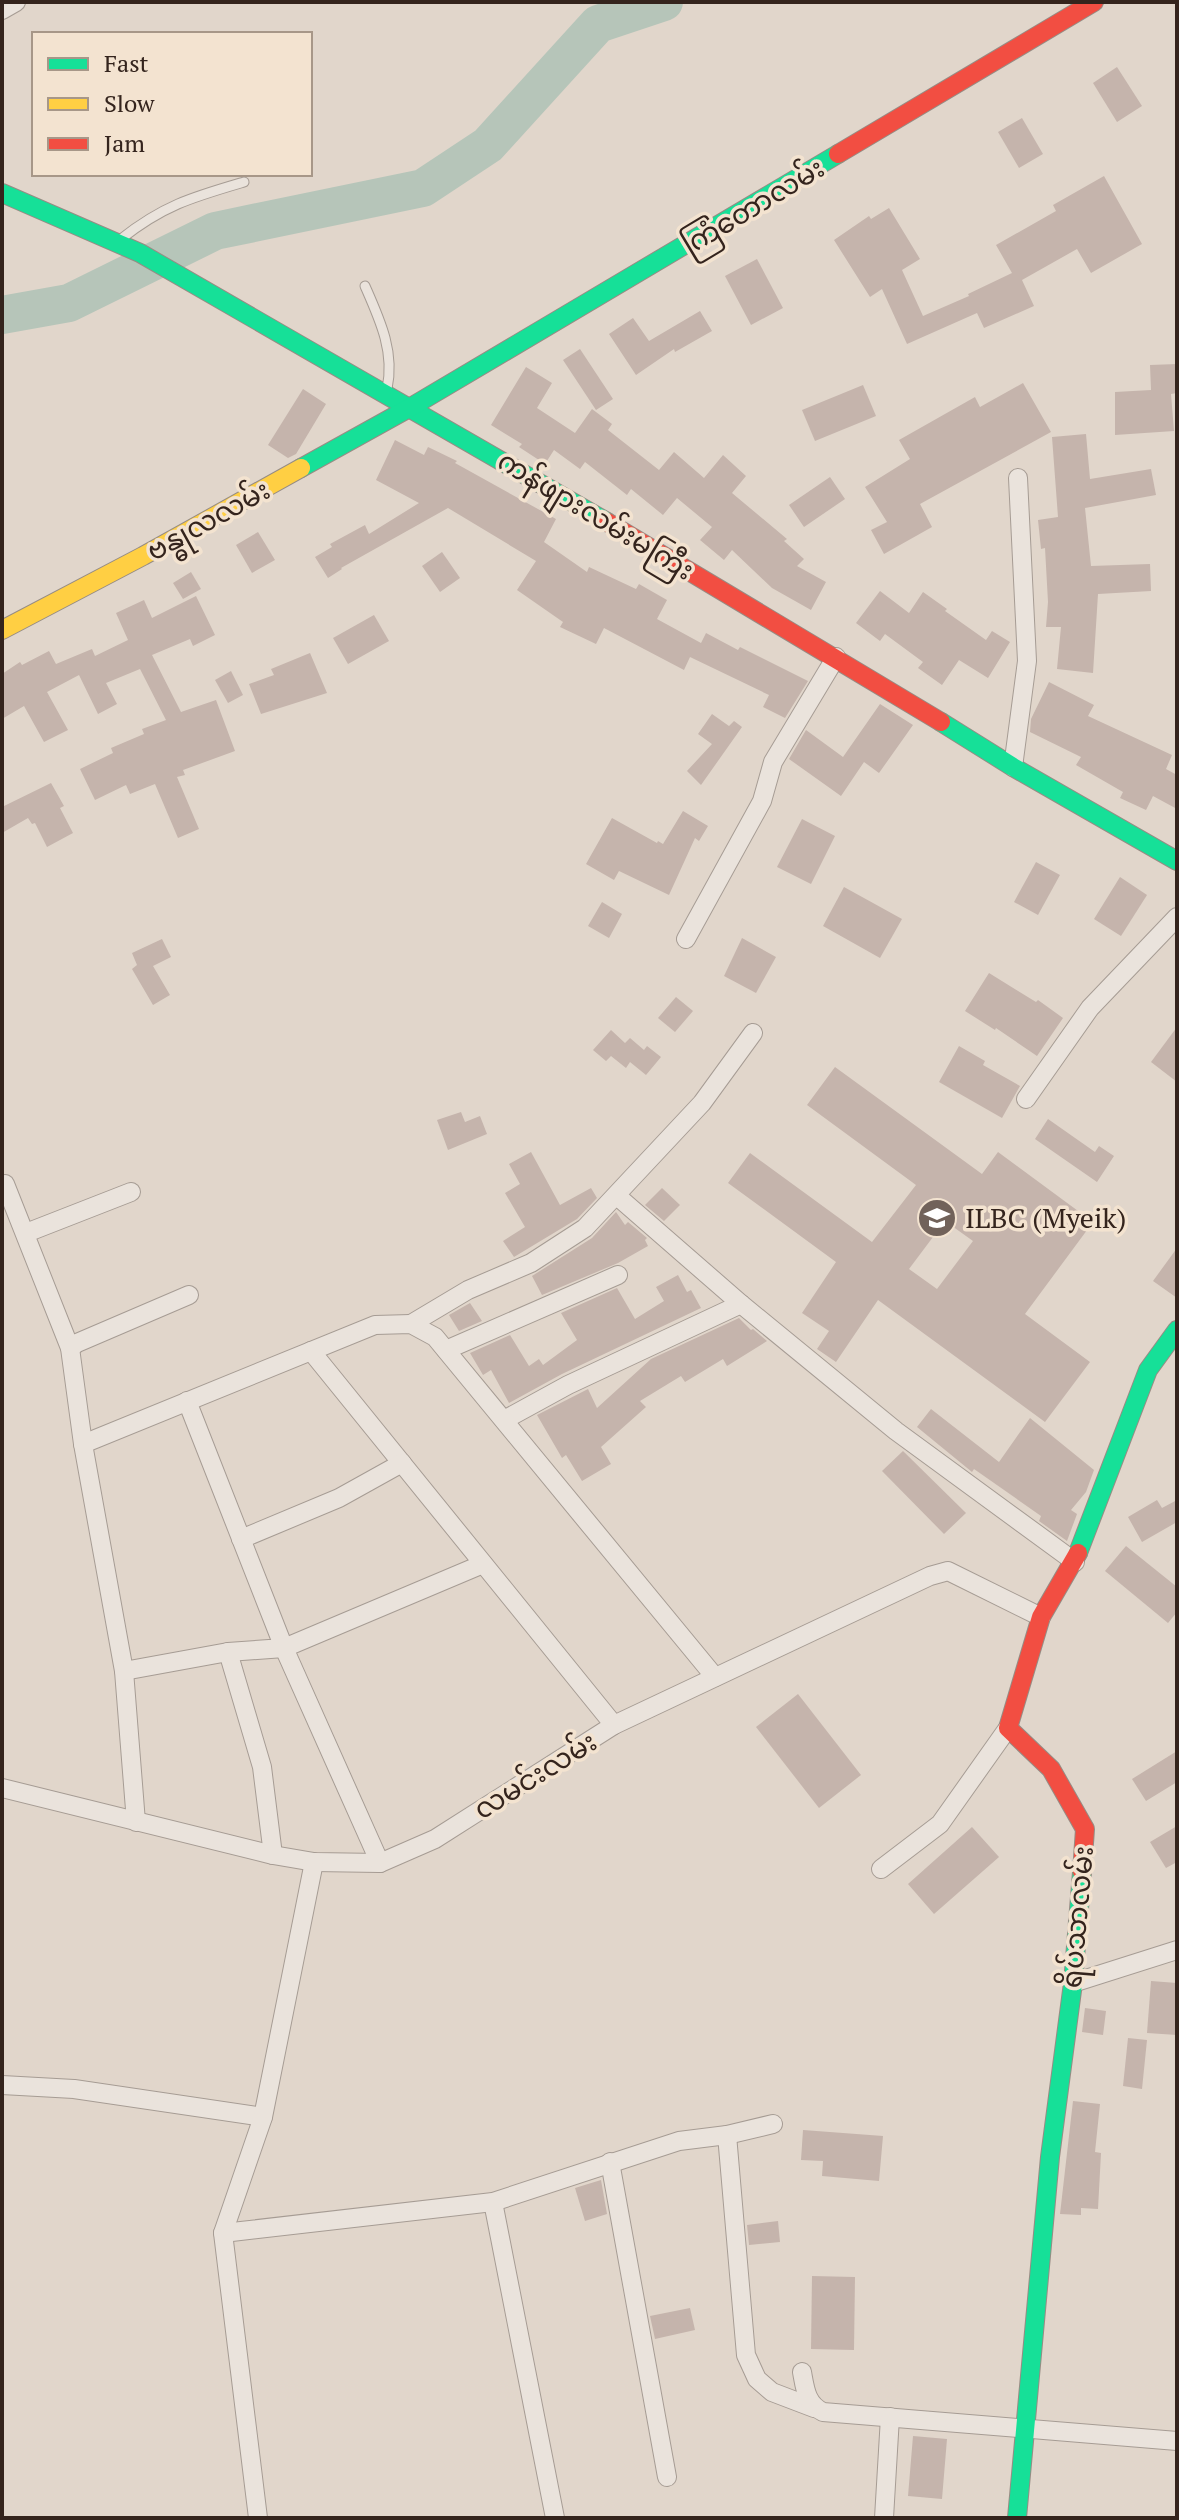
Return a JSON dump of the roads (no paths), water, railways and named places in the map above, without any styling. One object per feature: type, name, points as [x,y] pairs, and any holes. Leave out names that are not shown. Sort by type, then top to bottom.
[{"type":"street","points":[[2,10],[16,2]]},
{"type":"street","name":"ကြံတောလမ်း","points":[[411,407],[1094,2]]},
{"type":"street","name":"ကန်ဖျားလမ်းမကြီး","points":[[2,193],[140,253],[411,407],[836,657],[1013,767],[1177,861]]},
{"type":"street","name":"ဗန္ဓုလလမ်း","points":[[2,630],[143,556],[411,407]]},
{"type":"street","points":[[1013,767],[1027,661],[1018,478]]},
{"type":"street","points":[[686,939],[762,801],[773,762],[836,657]]},
{"type":"street","points":[[1026,1099],[1090,1008],[1177,917]]},
{"type":"street","points":[[83,1444],[375,1325],[411,1324],[468,1290],[531,1263],[585,1228],[617,1196],[702,1103],[753,1033]]},
{"type":"street","points":[[5,1184],[70,1348],[83,1444],[124,1671],[136,1822]]},
{"type":"street","points":[[26,1233],[131,1192]]},
{"type":"street","points":[[617,1196],[741,1304],[896,1431],[1075,1562]]},
{"type":"street","points":[[446,1350],[618,1275]]},
{"type":"street","points":[[70,1348],[189,1295]]},
{"type":"street","points":[[504,1420],[568,1385],[741,1304]]},
{"type":"street","points":[[411,1324],[435,1337],[715,1677]]},
{"type":"street","points":[[881,1869],[940,1824],[1008,1728],[1041,1617],[1075,1562],[1148,1370],[1177,1330]]},
{"type":"street","points":[[311,1351],[614,1725]]},
{"type":"street","points":[[187,1401],[284,1648],[380,1863]]},
{"type":"street","points":[[241,1539],[339,1498],[402,1463]]},
{"type":"street","points":[[124,1671],[228,1652],[284,1648],[483,1564]]},
{"type":"street","name":"လမင်းလမ်း","points":[[2,1788],[273,1855],[314,1862],[380,1863],[435,1839],[614,1725],[930,1576],[948,1571],[1041,1617]]},
{"type":"street","points":[[228,1652],[262,1767],[273,1855]]},
{"type":"street","name":"ရိပ်သာလမ်း","points":[[1008,1728],[1051,1769],[1085,1829],[1073,1983],[1050,2157],[1017,2518]]},
{"type":"street","points":[[258,2518],[223,2233],[263,2117],[314,1862]]},
{"type":"street","points":[[1073,1983],[1177,1950]]},
{"type":"street","points":[[2,2085],[74,2089],[263,2117]]},
{"type":"street","points":[[223,2233],[493,2202],[679,2141],[727,2135],[773,2124]]},
{"type":"street","points":[[727,2135],[746,2355],[757,2379],[772,2392],[823,2412],[1177,2441]]},
{"type":"street","points":[[610,2162],[667,2477]]},
{"type":"street","points":[[493,2202],[555,2518]]},
{"type":"street","points":[[802,2372],[806,2394],[814,2408]]},
{"type":"street","points":[[884,2518],[890,2417]]},
{"type":"lane","points":[[116,243],[150,216],[182,201],[244,182]]},
{"type":"lane","points":[[365,286],[384,328],[390,355],[391,374],[386,393]]},
{"type":"waterway","points":[[2,315],[69,303],[215,231],[423,188],[488,145],[598,24],[664,2]]},
{"type":"place","name":"ILBC (Myeik)","points":[[937,1218]]}]
